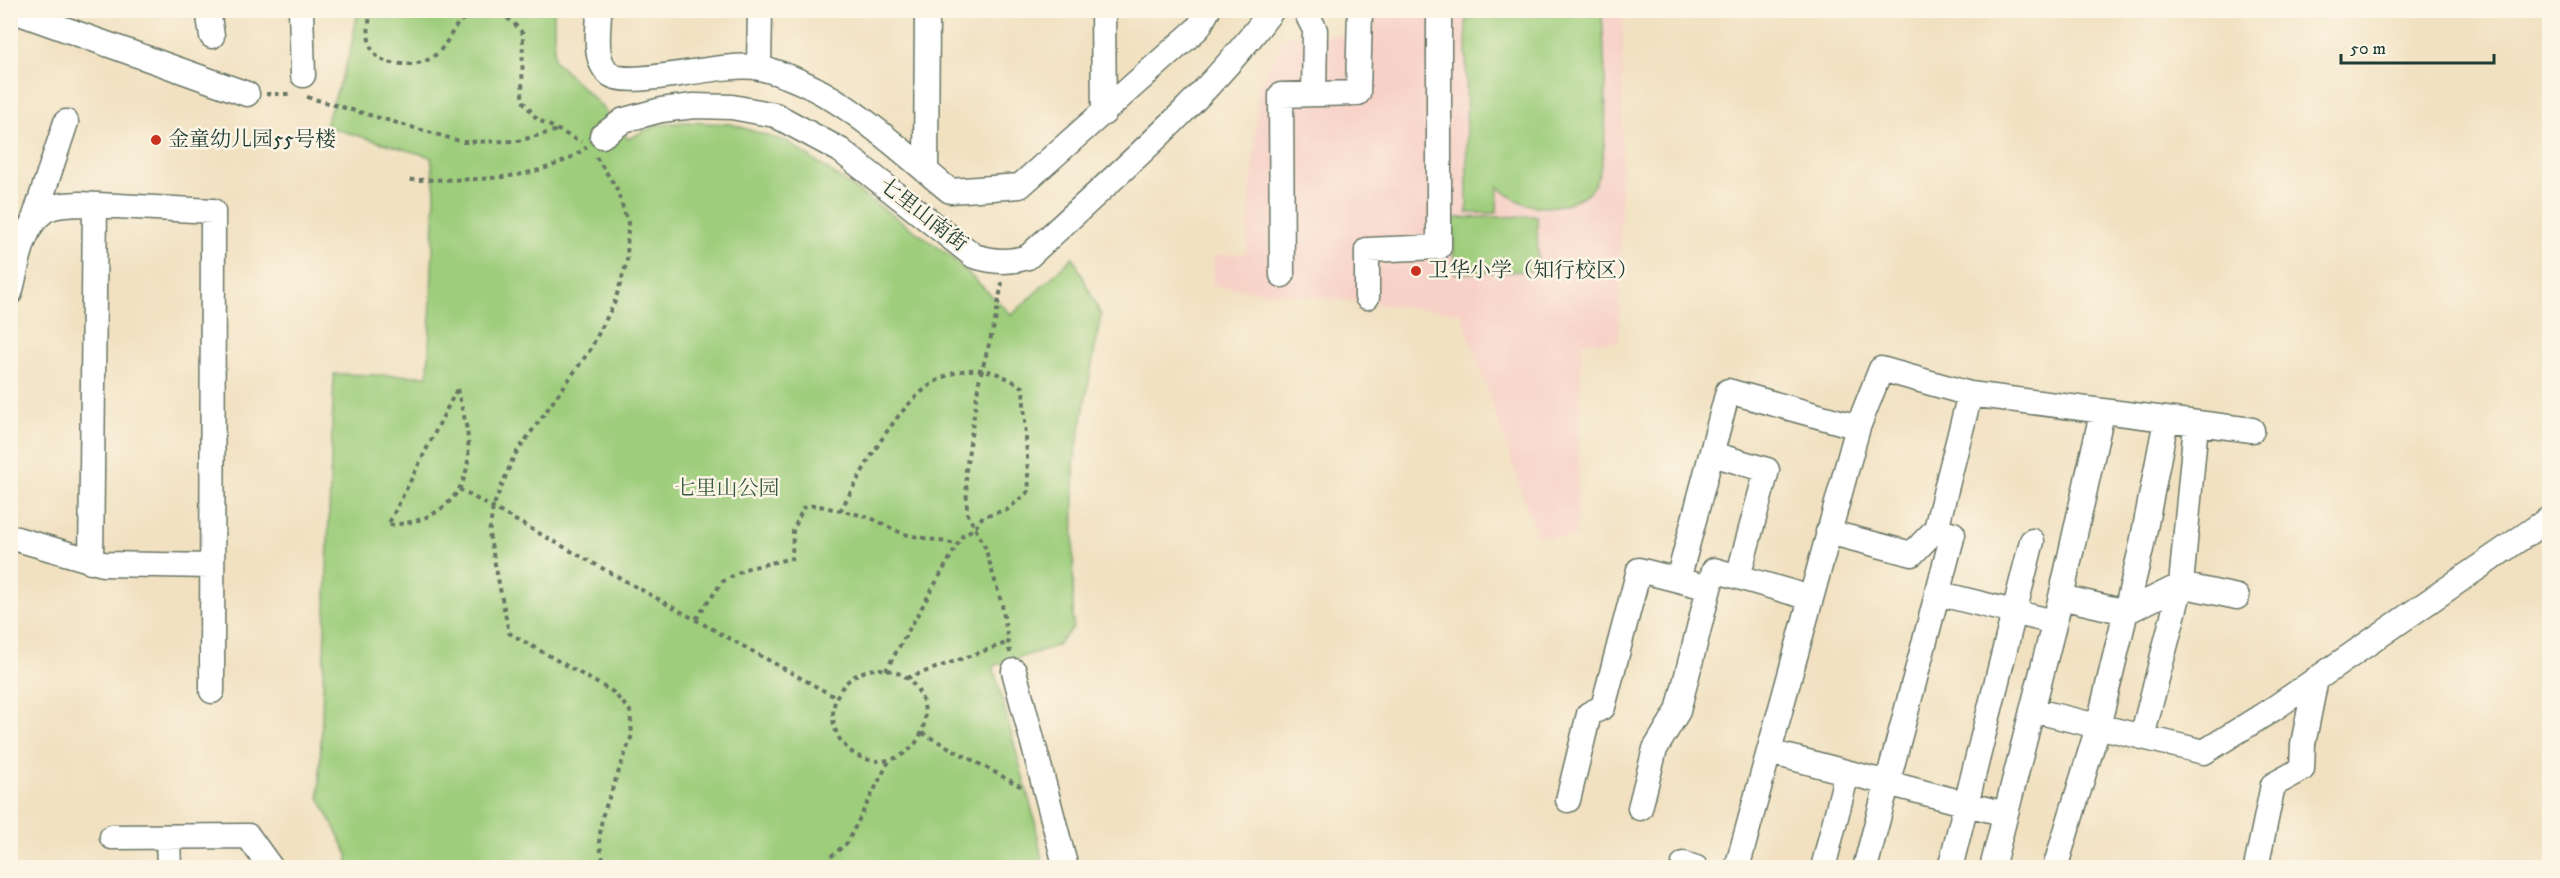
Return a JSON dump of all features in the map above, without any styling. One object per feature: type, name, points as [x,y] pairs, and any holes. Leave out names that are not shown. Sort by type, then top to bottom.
[{"type":"street","points":[[11,10],[247,94]]},
{"type":"street","points":[[208,10],[212,36]]},
{"type":"street","points":[[301,10],[303,75]]},
{"type":"street","points":[[599,10],[598,51],[602,64],[610,75],[621,79],[654,77],[716,66],[759,67],[804,83],[851,111],[950,191],[1020,186],[1198,28],[1208,10]]},
{"type":"street","points":[[759,67],[760,10]]},
{"type":"street","points":[[926,171],[927,10]]},
{"type":"street","points":[[1103,10],[1104,113]]},
{"type":"street","name":"七里山南街","points":[[595,141],[624,120],[661,110],[694,106],[732,107],[776,115],[840,150],[974,256],[1002,262],[1028,257],[1186,109],[1251,39],[1272,10]]},
{"type":"street","points":[[1305,10],[1315,30],[1314,94]]},
{"type":"street","points":[[1282,275],[1281,95],[1358,93],[1360,10]]},
{"type":"street","points":[[1367,297],[1367,250],[1439,247],[1439,10]]},
{"type":"street","points":[[10,293],[66,122]]},
{"type":"street","points":[[33,222],[44,211],[57,206],[94,205],[213,211],[212,691]]},
{"type":"street","points":[[91,562],[94,205]]},
{"type":"street","points":[[1737,867],[1858,427],[1881,369],[1970,394],[2102,413],[2252,430]]},
{"type":"street","points":[[1678,580],[1728,391],[1858,427]]},
{"type":"street","points":[[1828,532],[1912,554],[1936,529],[1970,394]]},
{"type":"street","points":[[1992,867],[2061,597],[2102,413]]},
{"type":"street","points":[[2055,867],[2098,727],[2141,549],[2166,420]]},
{"type":"street","points":[[2142,737],[2181,585],[2196,424]]},
{"type":"street","points":[[1712,454],[1767,470],[1737,577]]},
{"type":"street","points":[[2032,710],[2204,752],[2273,709],[2550,518]]},
{"type":"street","points":[[1865,867],[1953,534],[1936,529]]},
{"type":"street","points":[[10,537],[91,562],[212,566]]},
{"type":"street","points":[[1950,867],[2032,541]]},
{"type":"street","points":[[1568,800],[1588,714],[1603,707],[1639,570],[1709,588]]},
{"type":"street","points":[[1640,808],[1655,749],[1678,711],[1714,570],[1811,598]]},
{"type":"street","points":[[2061,597],[2126,612],[2181,585],[2237,597]]},
{"type":"street","points":[[1937,593],[2054,622]]},
{"type":"street","points":[[1014,671],[1066,867]]},
{"type":"street","points":[[2256,867],[2273,785],[2301,769],[2303,744],[2316,679]]},
{"type":"street","points":[[1770,752],[2005,814]]},
{"type":"street","points":[[1823,867],[1846,773]]},
{"type":"street","points":[[112,837],[248,836]]},
{"type":"street","points":[[248,836],[248,867]]},
{"type":"street","points":[[248,836],[271,867]]},
{"type":"street","points":[[168,837],[169,867]]},
{"type":"path","points":[[371,10],[367,30],[369,45],[378,59],[393,64],[414,64],[432,58],[457,22],[472,13],[490,10],[512,21],[523,34],[522,100],[537,118],[558,130],[595,141],[616,187],[628,223],[627,262],[614,304],[590,350],[514,456],[493,507],[489,534],[509,633],[613,692],[630,711],[632,735],[602,817],[599,843],[605,867]]},
{"type":"path","points":[[247,94],[298,94],[463,142],[518,141],[558,130]]},
{"type":"path","points":[[410,180],[501,178],[574,157],[595,141]]},
{"type":"path","points":[[1002,262],[999,304],[982,370],[966,470],[967,513],[985,546],[1002,605],[1014,671]]},
{"type":"path","points":[[840,511],[896,416],[933,383],[961,371],[982,370],[1000,375],[1023,387],[1029,490],[1007,510],[983,516],[975,528],[963,535],[886,670]]},
{"type":"path","points":[[457,389],[468,438],[469,461],[459,489],[436,515],[405,525],[388,525],[457,389]]},
{"type":"path","points":[[459,489],[837,698]]},
{"type":"path","points":[[696,619],[722,582],[745,568],[792,558],[793,531],[803,508],[815,505],[869,517],[903,534],[956,544]]},
{"type":"path","points":[[907,678],[1009,642]]},
{"type":"path","points":[[886,670],[907,678],[918,690],[924,704],[925,718],[922,733],[914,746],[903,755],[889,760],[874,761],[860,757],[848,749],[839,737],[834,722],[837,698],[849,680],[863,672],[886,670]]},
{"type":"path","points":[[922,733],[1049,801]]},
{"type":"path","points":[[817,867],[847,843],[889,760]]},
{"type":"shaded area","name":"卫华小学（知行校区）","points":[[1352,11],[1624,11],[1619,341],[1582,343],[1576,538],[1537,536],[1461,313],[1213,286],[1213,256],[1246,253],[1259,85],[1286,36],[1352,35]]},
{"type":"green space","name":"七里山公园","points":[[358,11],[554,11],[554,60],[600,105],[628,139],[656,125],[686,122],[731,124],[788,142],[949,255],[1012,315],[1073,257],[1101,315],[1074,463],[1073,628],[1056,646],[993,666],[1035,821],[1043,867],[348,867],[348,855],[319,797],[334,374],[428,376],[435,192],[431,157],[325,126],[350,53]]},
{"type":"green space","points":[[1466,11],[1602,11],[1606,103],[1603,154],[1599,174],[1592,188],[1581,198],[1561,205],[1532,206],[1517,200],[1498,186],[1497,213],[1467,213]]},
{"type":"green space","points":[[1537,216],[1538,271],[1454,273],[1453,218]]},
{"type":"place","name":"金童幼儿园55号楼","points":[[156,140]]},
{"type":"place","name":"卫华小学（知行校区）","points":[[1416,271]]}]
